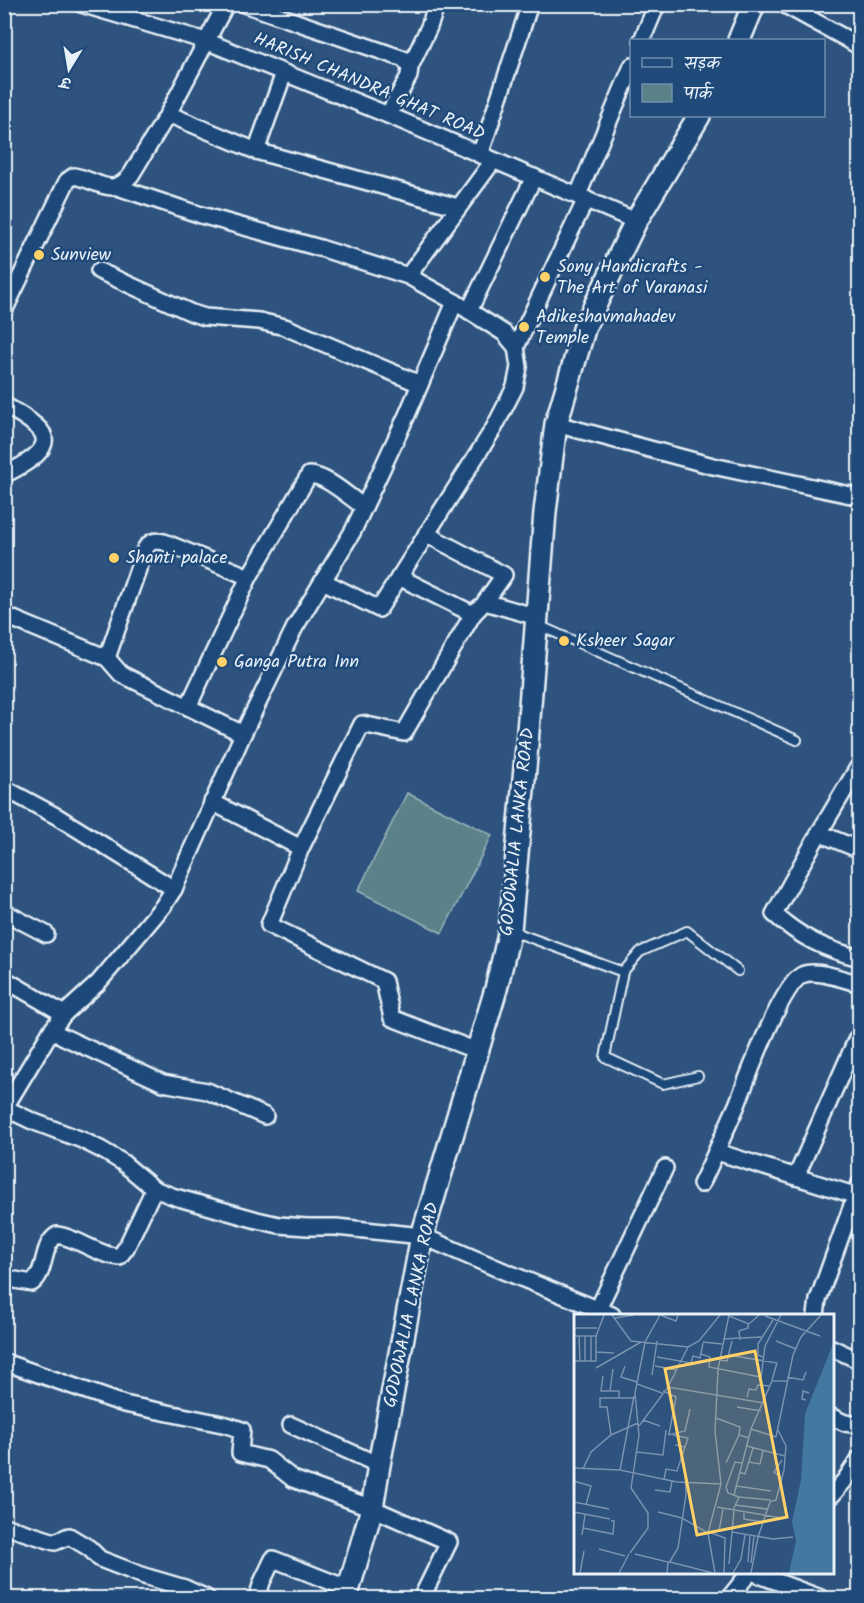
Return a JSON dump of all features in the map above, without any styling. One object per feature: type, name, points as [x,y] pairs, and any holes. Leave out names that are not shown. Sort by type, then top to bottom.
[{"type":"street","name":"HARISH CHANDRA GHAT ROAD","points":[[81,4],[206,41],[388,115],[636,221]]},
{"type":"street","points":[[117,187],[131,175],[168,114],[226,4]]},
{"type":"street","points":[[244,4],[389,53],[404,59],[410,67]]},
{"type":"street","points":[[388,115],[409,76],[410,67],[437,4]]},
{"type":"street","points":[[408,276],[458,207],[486,158],[530,4]]},
{"type":"street","points":[[642,39],[657,4]]},
{"type":"street","points":[[739,39],[754,4]]},
{"type":"street","points":[[783,4],[860,47]]},
{"type":"street","points":[[516,347],[582,197],[630,71]]},
{"type":"street","points":[[256,151],[284,73]]},
{"type":"street","points":[[168,114],[256,151],[458,207]]},
{"type":"street","name":"GODOWALIA LANKA ROAD","points":[[348,1594],[372,1508],[422,1236],[496,989],[510,930],[545,512],[556,424],[585,326],[636,221],[698,117]]},
{"type":"street","points":[[4,311],[68,181],[74,176],[408,276],[504,333],[516,347],[519,367],[515,387],[494,428],[379,609],[323,581]]},
{"type":"street","points":[[469,311],[534,177]]},
{"type":"street","points":[[99,271],[205,317],[259,321],[285,327],[420,384]]},
{"type":"street","points":[[455,302],[353,531],[295,627],[243,734],[174,889],[163,906],[98,983],[64,1014],[51,1031],[5,1109],[102,1150],[122,1162],[154,1189],[176,1197],[279,1225],[336,1227],[422,1236],[605,1312],[665,1168]]},
{"type":"street","points":[[4,405],[37,426],[44,439],[42,448],[30,461],[4,475]]},
{"type":"street","points":[[556,424],[713,466],[860,497]]},
{"type":"street","points":[[188,706],[249,577],[309,475],[316,475],[324,479],[364,507]]},
{"type":"street","points":[[426,534],[504,575],[485,602],[473,614],[404,732],[362,724],[301,848],[269,925],[384,981],[392,1018],[477,1051]]},
{"type":"street","points":[[107,658],[149,543],[164,542],[249,577]]},
{"type":"street","points":[[399,577],[473,614]]},
{"type":"street","points":[[485,602],[537,621]]},
{"type":"street","points":[[4,615],[107,658],[121,674],[243,734]]},
{"type":"street","points":[[860,764],[774,914],[790,929],[824,947],[860,958]]},
{"type":"street","points":[[4,788],[58,817],[174,889]]},
{"type":"street","points":[[212,802],[301,848]]},
{"type":"street","points":[[819,833],[860,850]]},
{"type":"street","points":[[4,912],[46,934]]},
{"type":"street","points":[[701,1184],[717,1152],[776,1011],[793,982],[803,974],[815,972],[860,984]]},
{"type":"street","points":[[4,979],[64,1014]]},
{"type":"street","points":[[51,1031],[163,1083],[207,1091],[265,1116]]},
{"type":"street","points":[[796,1177],[857,1038]]},
{"type":"street","points":[[717,1152],[796,1177],[857,1189],[818,1300],[816,1314]]},
{"type":"street","points":[[4,1278],[32,1283],[38,1279],[51,1239],[57,1235],[67,1236],[108,1256],[119,1257],[126,1248],[154,1189]]},
{"type":"street","points":[[834,1349],[860,1361]]},
{"type":"street","points":[[4,1362],[124,1404],[242,1430],[240,1453],[269,1460],[293,1479],[372,1508],[449,1542],[423,1599]]},
{"type":"street","points":[[834,1418],[845,1423],[860,1425]]},
{"type":"street","points":[[291,1425],[379,1465]]},
{"type":"street","points":[[834,1493],[860,1458]]},
{"type":"street","points":[[4,1526],[55,1542],[69,1536],[89,1548],[100,1559],[144,1576],[185,1588],[207,1599]]},
{"type":"street","points":[[257,1599],[273,1558],[348,1594]]},
{"type":"street","points":[[729,1599],[749,1573]]},
{"type":"street","points":[[753,1573],[821,1599]]},
{"type":"lane","points":[[537,621],[797,740]]},
{"type":"lane","points":[[510,930],[623,972]]},
{"type":"lane","points":[[698,1076],[663,1084],[605,1057],[623,972],[640,952],[687,931],[738,971]]},
{"type":"green space","points":[[407,793],[492,835],[442,933],[358,891]]},
{"type":"place","name":"Sunview","points":[[39,255]]},
{"type":"place","name":"Sony Handicrafts - The Art of Varanasi","points":[[545,277]]},
{"type":"place","name":"Adikeshavmahadev Temple","points":[[524,327]]},
{"type":"place","name":"Shanti palace","points":[[114,558]]},
{"type":"place","name":"Ksheer Sagar","points":[[564,641]]},
{"type":"place","name":"Ganga Putra Inn","points":[[222,662]]}]
